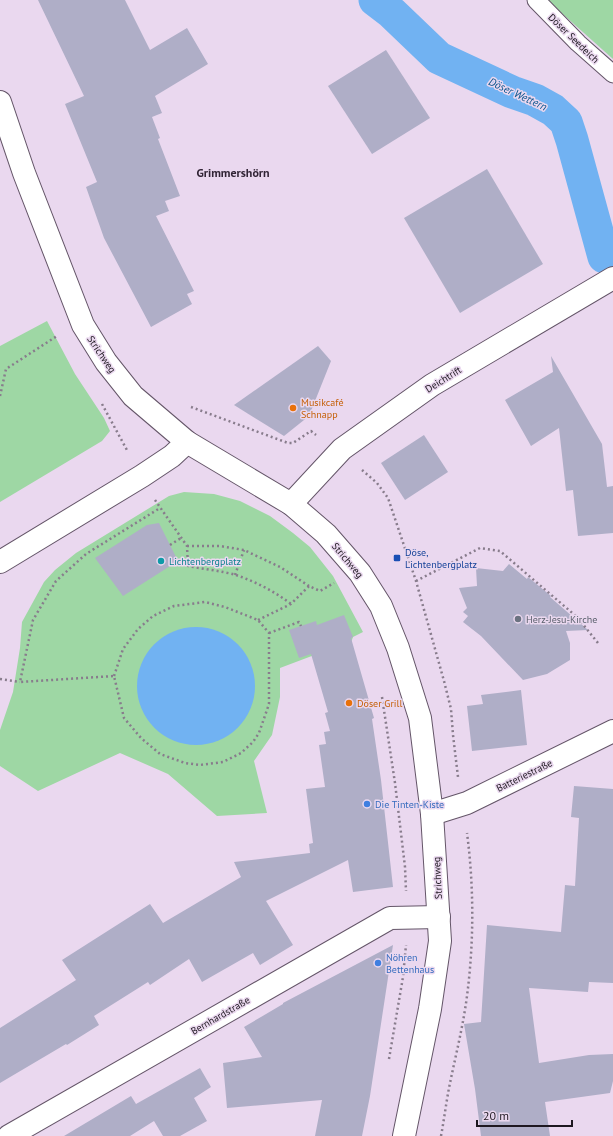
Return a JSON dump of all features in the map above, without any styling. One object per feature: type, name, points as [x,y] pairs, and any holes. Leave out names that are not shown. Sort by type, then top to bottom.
[{"type":"street","name":"Strichweg","points":[[0,102],[24,173],[83,325],[106,362],[133,396],[187,442],[291,504],[326,534],[360,572],[381,606],[398,648],[420,718],[432,814],[440,941],[432,1003],[404,1136]]},
{"type":"street","name":"Deichtrift","points":[[291,504],[342,448],[432,385],[613,278]]},
{"type":"street","points":[[0,562],[142,476],[172,456],[187,442]]},
{"type":"street","name":"Batteriestraße","points":[[432,814],[467,803],[613,731]]},
{"type":"street","name":"Bernhardstraße","points":[[8,1136],[390,918],[439,917]]},
{"type":"lane","name":"Döser Seedeich","points":[[536,0],[578,43],[613,74]]},
{"type":"path","points":[[0,396],[6,369],[57,336],[61,342]]},
{"type":"path","points":[[100,400],[160,508],[187,546],[188,566],[236,575],[272,591],[291,604]]},
{"type":"path","points":[[189,407],[288,443],[293,442],[311,431],[377,483],[388,498],[416,581],[480,548],[500,551],[577,617],[598,643]]},
{"type":"path","points":[[20,682],[33,620],[56,581],[86,554],[160,508]]},
{"type":"path","points":[[170,545],[182,538]]},
{"type":"path","points":[[187,546],[220,546],[244,550],[280,567],[309,586],[320,591],[334,583],[338,588]]},
{"type":"path","points":[[236,575],[244,550]]},
{"type":"path","points":[[258,620],[291,604],[309,586]]},
{"type":"path","points":[[205,602],[225,607],[258,620],[269,633],[269,704],[259,733],[253,742],[241,753],[223,762],[200,765],[185,763],[160,754],[141,738],[124,718],[114,676],[123,649],[138,629],[153,616],[174,606],[205,602]]},
{"type":"path","points":[[269,633],[299,622],[301,626]]},
{"type":"path","points":[[0,679],[20,682],[114,676]]},
{"type":"path","points":[[381,692],[395,783],[405,868],[408,917],[403,977],[388,1065]]},
{"type":"green space","points":[[547,0],[613,0],[613,59]]},
{"type":"green space","points":[[47,321],[75,374],[104,418],[110,431],[102,441],[0,502],[0,346]]},
{"type":"green space","name":"Lichtenbergplatz","points":[[184,492],[214,494],[240,501],[270,516],[293,533],[310,547],[333,576],[363,632],[353,637],[350,645],[325,651],[280,668],[280,697],[272,735],[254,761],[267,813],[217,816],[168,774],[120,753],[38,791],[0,766],[0,730],[13,692],[20,648],[22,622],[44,582],[55,570],[76,553],[169,496]]},
{"type":"water","points":[[196,627],[219,631],[238,644],[251,663],[255,686],[251,709],[238,728],[219,741],[196,745],[173,741],[154,728],[141,709],[137,686],[141,663],[154,644],[173,631]]},
{"type":"building","points":[[38,0],[125,0],[150,50],[187,28],[208,64],[155,96],[162,113],[152,117],[160,138],[158,139],[180,196],[165,201],[169,211],[156,216],[194,291],[187,294],[192,304],[151,327],[104,238],[86,187],[97,182],[65,104],[84,96]]},
{"type":"building","points":[[386,50],[430,118],[372,154],[328,86]]},
{"type":"building","points":[[487,169],[543,264],[460,313],[404,218]]},
{"type":"building","points":[[318,346],[331,361],[309,416],[284,436],[234,405]]},
{"type":"building","points":[[551,356],[602,444],[607,487],[613,486],[613,533],[578,536],[573,490],[566,491],[559,428],[531,446],[505,400],[553,372]]},
{"type":"building","points":[[424,435],[448,472],[405,500],[381,463]]},
{"type":"building","points":[[159,523],[178,561],[123,596],[95,558],[147,525]]},
{"type":"building","name":"Herz-Jesu-Kirche","points":[[509,564],[551,596],[550,597],[588,630],[566,631],[570,643],[570,660],[547,674],[523,680],[481,636],[463,622],[468,616],[463,612],[467,608],[459,588],[477,586],[476,568],[503,571]]},
{"type":"building","points":[[344,615],[353,637],[351,638],[374,718],[372,719],[381,780],[393,887],[353,892],[348,860],[266,901],[293,945],[260,965],[253,953],[202,982],[189,959],[150,985],[148,982],[94,1016],[99,1025],[0,1083],[0,1028],[76,980],[62,960],[150,904],[163,923],[241,877],[234,862],[310,853],[309,844],[313,843],[306,789],[325,787],[319,745],[326,744],[324,732],[330,731],[325,713],[328,712],[311,654],[299,658],[289,630],[316,621],[317,625]]},
{"type":"building","points":[[521,690],[527,745],[472,751],[467,706],[483,704],[481,695]]},
{"type":"building","points":[[574,786],[613,789],[613,983],[589,982],[588,992],[529,988],[539,1063],[589,1055],[613,1054],[613,1081],[610,1093],[545,1102],[550,1136],[481,1136],[464,1024],[481,1022],[487,925],[561,932],[565,885],[575,886],[579,818],[571,817]]},
{"type":"building","points":[[393,945],[370,1096],[362,1136],[315,1136],[322,1100],[227,1108],[223,1063],[262,1057],[244,1027],[283,1003]]},
{"type":"building","points":[[200,1068],[211,1087],[194,1098],[207,1121],[180,1136],[163,1136],[154,1121],[130,1136],[64,1136],[131,1096],[136,1104]]},
{"type":"waterway","name":"Döser Wettern","points":[[375,0],[392,13],[439,58],[512,92],[535,100],[553,110],[566,122],[604,257]]},
{"type":"place","name":"Musikcafé Schnapp","points":[[293,408]]},
{"type":"place","name":"Döse, Lichtenbergplatz","points":[[397,558]]},
{"type":"place","name":"Lichtenbergplatz","points":[[161,561]]},
{"type":"place","name":"Herz-Jesu-Kirche","points":[[518,619]]},
{"type":"place","name":"Döser Grill","points":[[349,703]]},
{"type":"place","name":"Die Tinten-Kiste","points":[[367,804]]},
{"type":"place","name":"Nöhren Bettenhaus","points":[[378,963]]},
{"type":"district","name":"Grimmershörn","points":[[233,173]]}]
